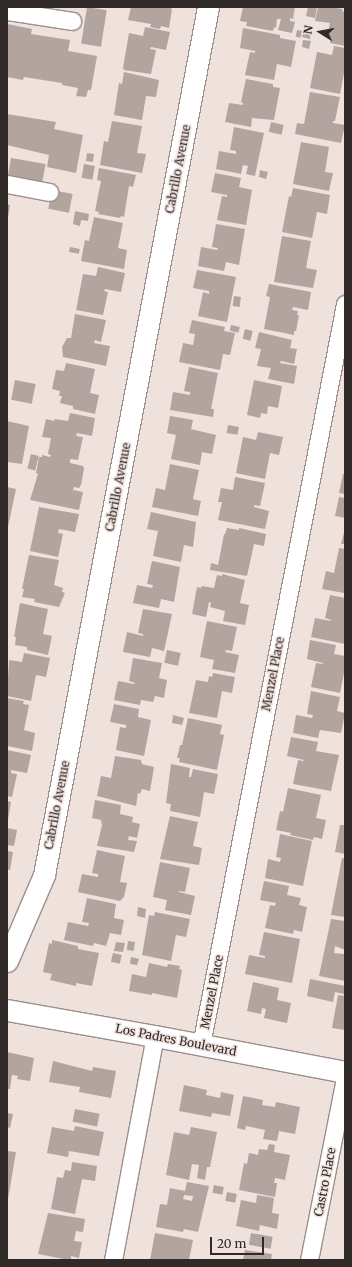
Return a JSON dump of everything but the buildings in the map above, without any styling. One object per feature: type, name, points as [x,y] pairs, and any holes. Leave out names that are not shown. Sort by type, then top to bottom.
[{"type":"street","name":"Cabrillo Avenue","points":[[7,961],[44,875],[208,7]]},
{"type":"street","points":[[7,11],[72,21]]},
{"type":"street","points":[[7,184],[50,192]]},
{"type":"street","name":"Menzel Place","points":[[201,1045],[345,304]]},
{"type":"street","name":"Los Padres Boulevard","points":[[7,1010],[345,1072]]},
{"type":"street","points":[[113,1260],[155,1036]]},
{"type":"street","name":"Castro Place","points":[[309,1260],[345,1080]]}]
